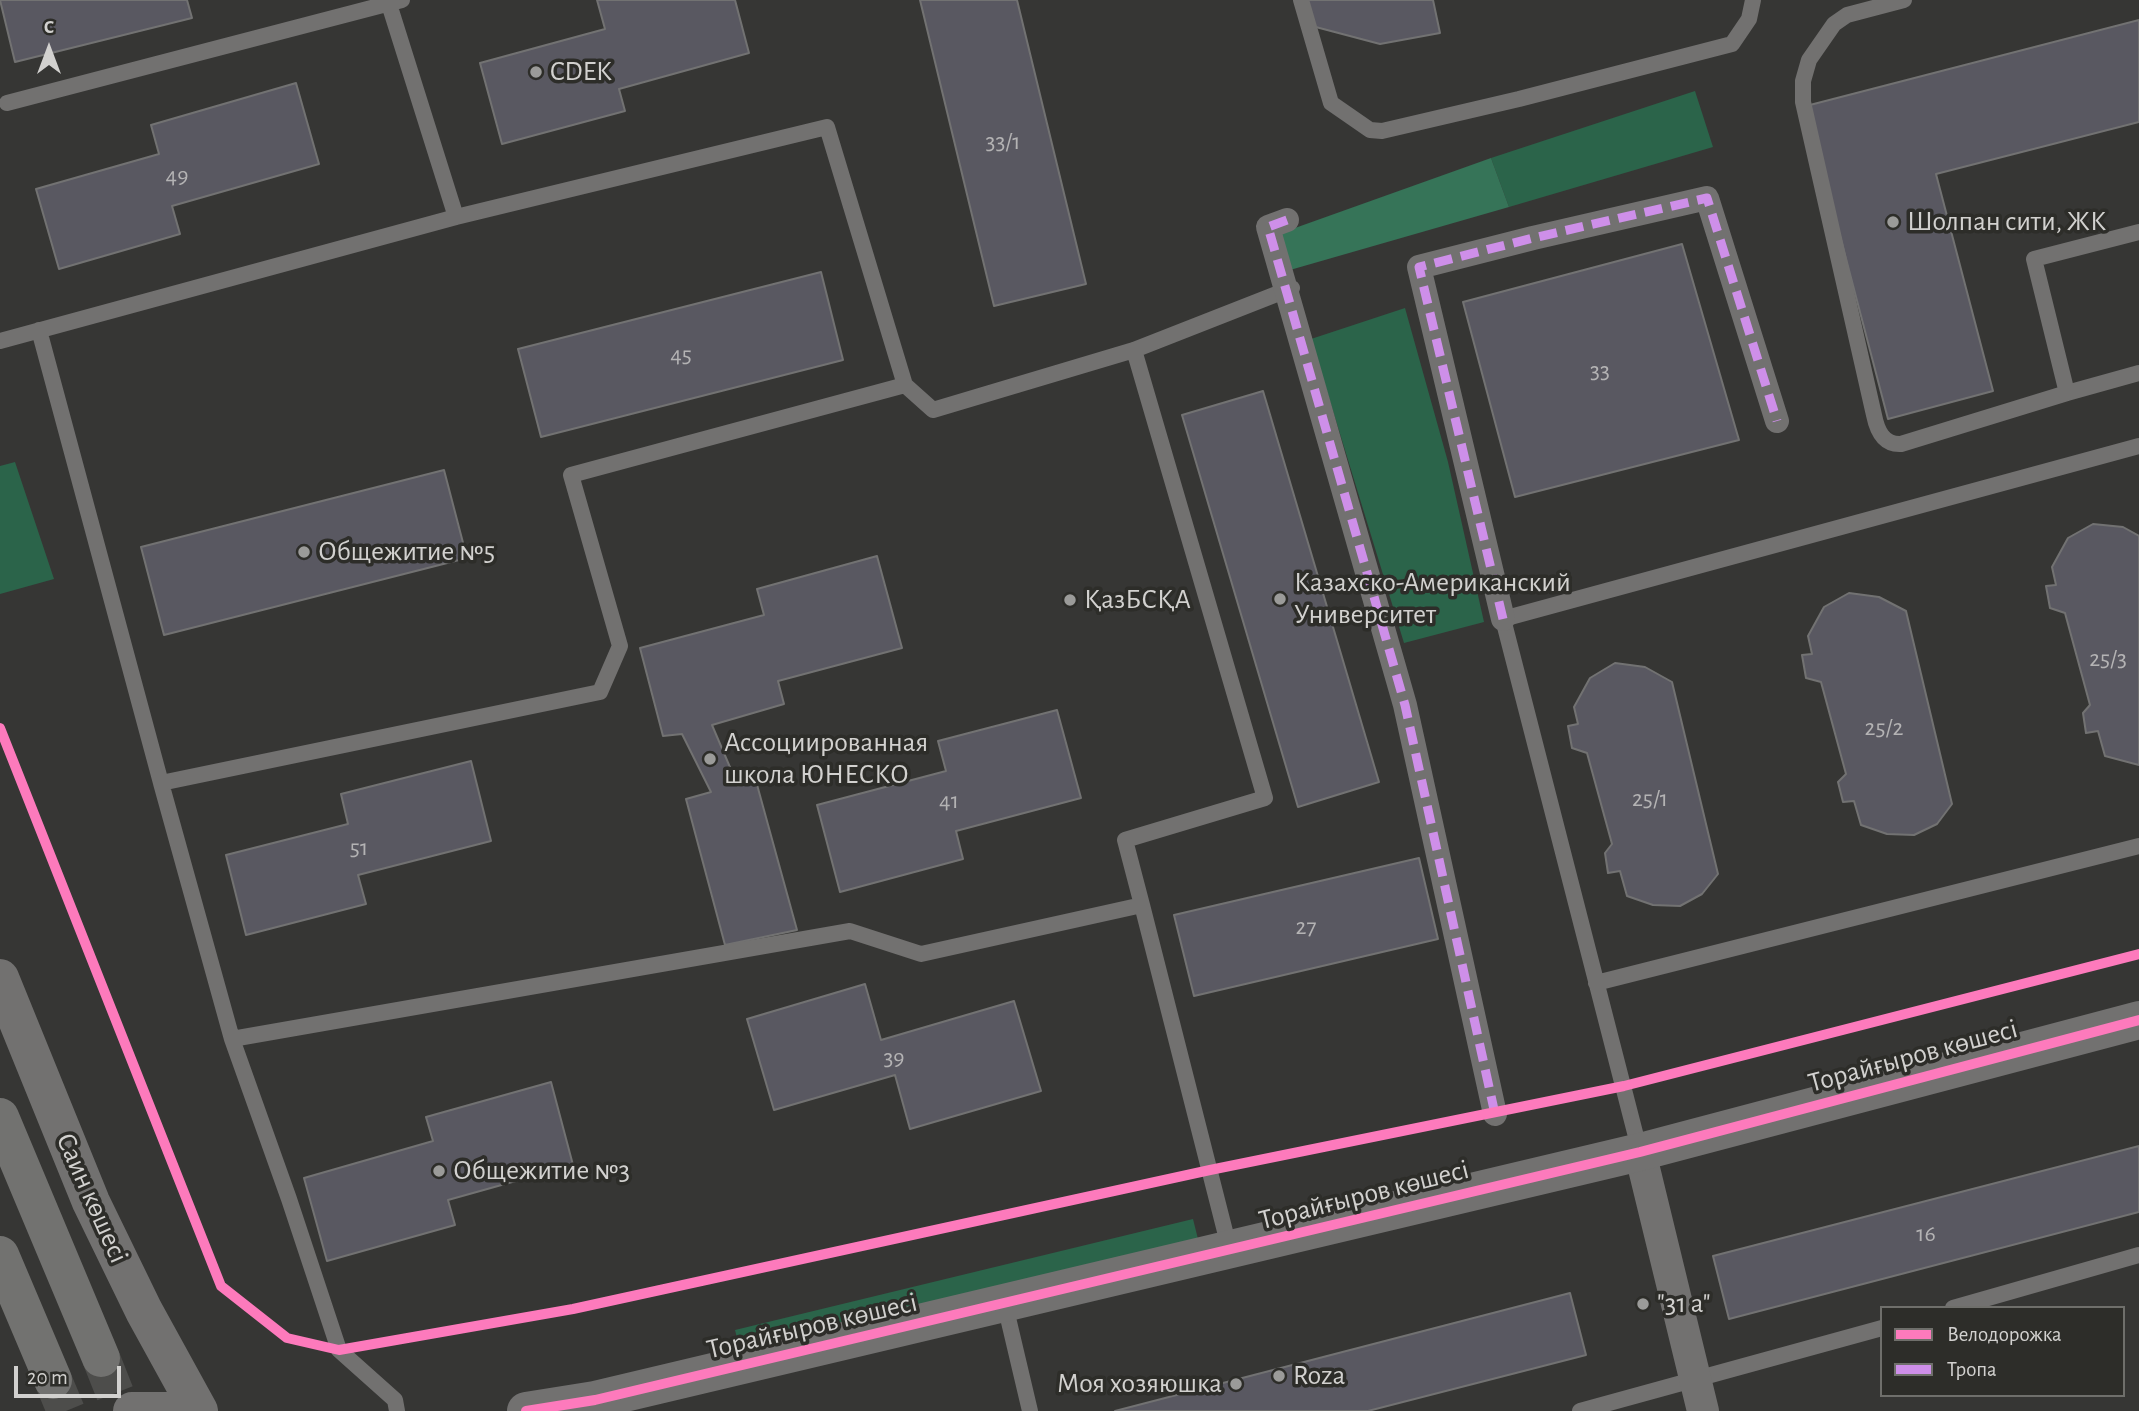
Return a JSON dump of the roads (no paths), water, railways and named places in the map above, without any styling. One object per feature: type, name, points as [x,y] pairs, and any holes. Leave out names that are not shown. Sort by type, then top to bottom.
[{"type":"main road","points":[[0,1117],[101,1358]]},
{"type":"main road","points":[[0,1255],[53,1380]]},
{"type":"street","points":[[1503,619],[1419,267],[1707,198],[1777,421]]},
{"type":"street","points":[[1287,220],[1268,227],[1291,289],[1405,705],[1495,1114]]},
{"type":"street","name":"Саин көшесі","points":[[0,978],[91,1202],[144,1311],[199,1411]]},
{"type":"street","name":"Торайғыров көшесі","points":[[526,1411],[581,1406],[1640,1152],[2139,1020]]},
{"type":"street","points":[[1640,1152],[1703,1411]]},
{"type":"street","points":[[132,1411],[171,1411]]},
{"type":"lane","points":[[1301,0],[1331,103],[1370,130],[1382,131],[1732,44],[1749,19],[1753,0]]},
{"type":"lane","points":[[1904,0],[1847,15],[1834,24],[1810,60],[1802,81],[1803,102],[1877,425],[1884,439],[1901,444],[2139,373]]},
{"type":"lane","points":[[7,103],[396,2],[456,217]]},
{"type":"lane","points":[[0,341],[456,217],[827,127],[905,385],[933,410],[1134,350],[1291,289]]},
{"type":"lane","points":[[2067,393],[2034,260],[2139,232]]},
{"type":"lane","points":[[39,330],[232,1039],[339,1350],[395,1400],[397,1411]]},
{"type":"lane","points":[[1134,350],[1265,798],[1125,840],[1230,1251]]},
{"type":"lane","points":[[161,783],[600,692],[620,646],[571,475],[905,385]]},
{"type":"lane","points":[[1640,1152],[1503,619],[2139,446]]},
{"type":"lane","points":[[1596,983],[2139,846]]},
{"type":"lane","points":[[232,1039],[850,931],[921,954],[1142,905]]},
{"type":"lane","points":[[1960,1306],[2139,1255]]},
{"type":"lane","points":[[1005,1304],[1030,1411]]},
{"type":"lane","points":[[1580,1411],[1880,1329]]},
{"type":"tunnel","points":[[101,1358],[122,1411]]},
{"type":"tunnel","points":[[53,1380],[66,1411]]},
{"type":"place","name":"CDEK","points":[[536,72]]},
{"type":"place","name":"Шолпан сити, ЖК","points":[[1893,222]]},
{"type":"place","name":"Общежитие №5","points":[[304,552]]},
{"type":"place","name":"Казахско-Американский Университет","points":[[1280,599]]},
{"type":"place","name":"ҚазБСҚА","points":[[1070,600]]},
{"type":"place","name":"Ассоциированная школа ЮНЕСКО","points":[[710,759]]},
{"type":"place","name":"Общежитие №3","points":[[439,1171]]},
{"type":"place","name":"\"31 а\"","points":[[1643,1304]]},
{"type":"place","name":"Roza","points":[[1279,1376]]},
{"type":"place","name":"Моя хозяюшка","points":[[1236,1384]]}]
